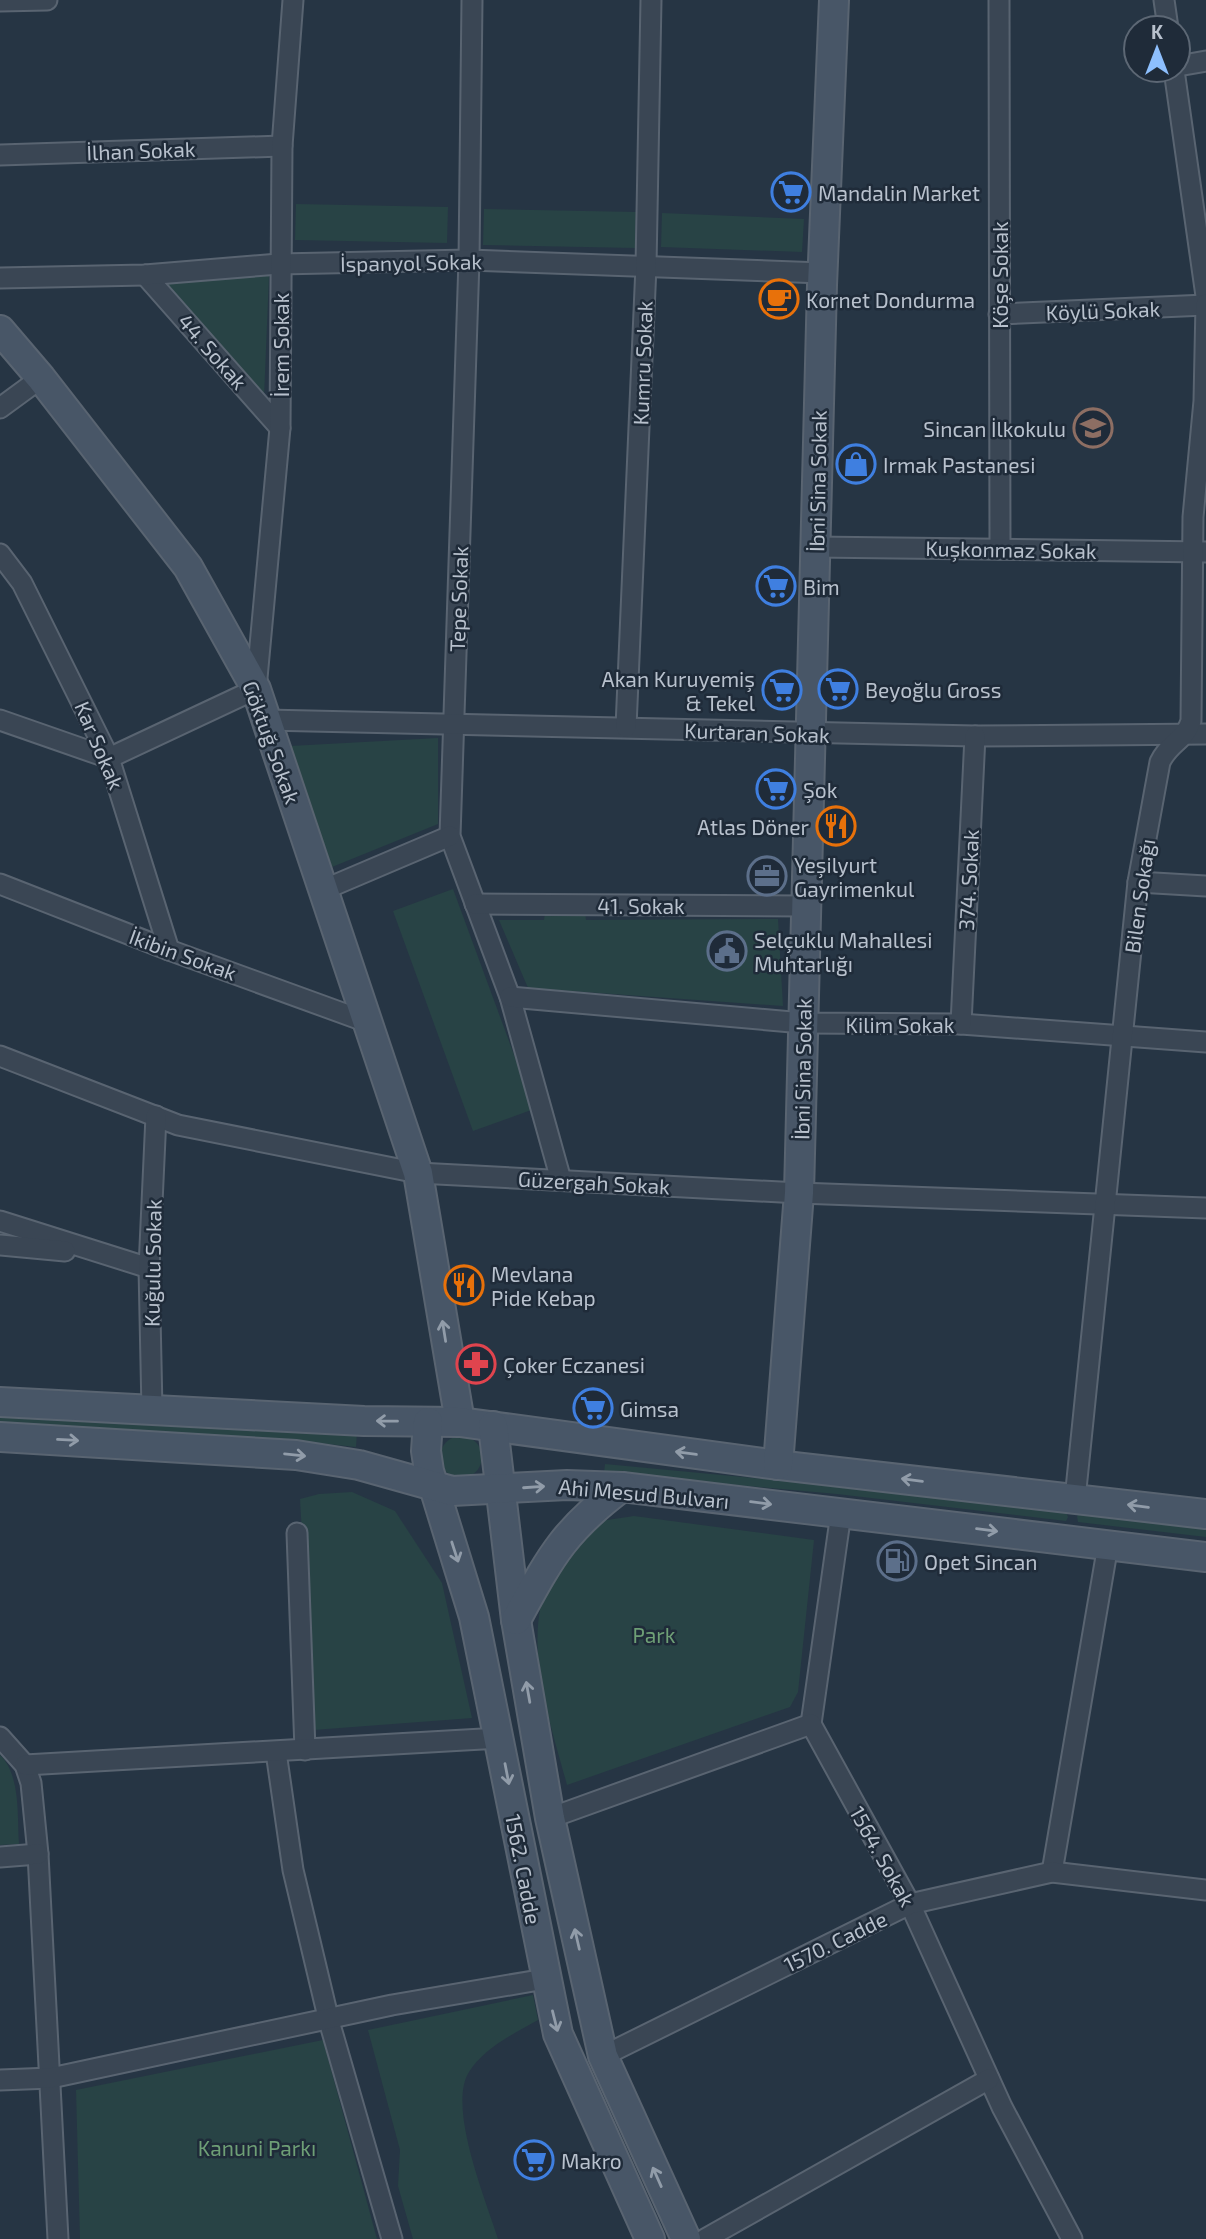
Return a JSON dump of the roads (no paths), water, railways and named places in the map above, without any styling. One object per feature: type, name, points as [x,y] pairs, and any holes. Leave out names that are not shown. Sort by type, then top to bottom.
[{"type":"main road","name":"İbni Sina Sokak","points":[[779,1465],[799,1193],[822,273],[834,0]]},
{"type":"main road","name":"Göktuğ Sokak","points":[[0,330],[41,377],[188,567],[256,689],[418,1173],[460,1422]]},
{"type":"main road","name":"Ahi Mesud Bulvarı","points":[[0,1402],[460,1422],[779,1465],[1206,1514]]},
{"type":"main road","name":"1562. Cadde","points":[[428,1422],[426,1451],[434,1487],[474,1618],[558,2034],[650,2239]]},
{"type":"main road","name":"1562. Cadde","points":[[493,1426],[516,1620],[550,1818],[603,2056],[686,2239]]},
{"type":"main road","name":"Ahi Mesud Bulvarı","points":[[0,1437],[296,1455],[359,1465],[434,1487],[466,1492],[567,1485],[622,1487],[1206,1557]]},
{"type":"main road","points":[[516,1620],[554,1551],[571,1529],[622,1487]]},
{"type":"street","points":[[0,1],[47,0]]},
{"type":"street","name":"İrem Sokak","points":[[256,689],[280,428],[279,264],[282,146],[293,0]]},
{"type":"street","name":"Tepe Sokak","points":[[472,0],[469,260],[450,836],[510,997],[561,1180]]},
{"type":"street","name":"Kumru Sokak","points":[[626,727],[646,266],[651,0]]},
{"type":"street","name":"Köşe Sokak","points":[[999,0],[1000,549]]},
{"type":"street","points":[[1176,84],[1206,296]]},
{"type":"street","name":"İlhan Sokak","points":[[0,155],[282,146]]},
{"type":"street","name":"İspanyol Sokak","points":[[0,278],[145,275],[279,264],[469,260],[822,273]]},
{"type":"street","name":"44. Sokak","points":[[145,275],[280,428]]},
{"type":"street","points":[[1196,734],[1191,721],[1205,401],[1206,304]]},
{"type":"street","name":"Köylü Sokak","points":[[999,314],[1206,304]]},
{"type":"street","points":[[0,408],[41,377]]},
{"type":"street","name":"Kuşkonmaz Sokak","points":[[815,547],[1199,552]]},
{"type":"street","name":"Kar Sokak","points":[[0,554],[22,583],[109,758],[169,950]]},
{"type":"street","points":[[0,720],[109,758],[256,689]]},
{"type":"street","name":"Kurtaran Sokak","points":[[267,720],[626,727],[811,734],[1196,734]]},
{"type":"street","name":"Bilen Sokağı","points":[[1075,1499],[1138,882],[1160,762],[1167,747],[1196,734]]},
{"type":"street","name":"374. Sokak","points":[[961,1024],[975,736]]},
{"type":"street","points":[[323,890],[450,836]]},
{"type":"street","points":[[1138,882],[1206,886]]},
{"type":"street","name":"İkibin Sokak","points":[[0,884],[169,950],[368,1022]]},
{"type":"street","name":"41. Sokak","points":[[475,904],[806,906]]},
{"type":"street","name":"Kilim Sokak","points":[[510,997],[803,1023],[961,1024],[1206,1042]]},
{"type":"street","name":"Güzergah Sokak","points":[[2,1055],[178,1125],[418,1173],[799,1193],[1206,1208]]},
{"type":"street","name":"Kuğulu Sokak","points":[[152,1410],[149,1268],[156,1116]]},
{"type":"street","points":[[0,1221],[149,1268]]},
{"type":"street","points":[[0,1245],[99,1253]]},
{"type":"street","points":[[550,1818],[811,1724],[841,1513]]},
{"type":"street","points":[[297,1533],[305,1750]]},
{"type":"street","points":[[1052,1872],[1108,1545]]},
{"type":"street","name":"1564. Sokak","points":[[811,1724],[910,1904],[989,2079],[1072,2239]]},
{"type":"street","points":[[0,1737],[25,1765],[31,1783],[38,1854],[58,2239]]},
{"type":"street","points":[[25,1765],[500,1738]]},
{"type":"street","points":[[276,1752],[293,1870],[330,2021],[392,2239]]},
{"type":"street","points":[[0,1857],[38,1854]]},
{"type":"street","name":"1570. Cadde","points":[[603,2056],[910,1904],[1052,1872],[1206,1889]]},
{"type":"street","points":[[0,2080],[51,2078],[330,2021],[393,2005],[545,1979]]},
{"type":"street","points":[[705,2239],[989,2079]]},
{"type":"place","name":"Mandalin Market","points":[[791,192]]},
{"type":"place","name":"Kornet Dondurma","points":[[779,299]]},
{"type":"place","name":"Sincan İlkokulu","points":[[1093,428]]},
{"type":"place","name":"Irmak Pastanesi","points":[[856,464]]},
{"type":"place","name":"Bim","points":[[776,586]]},
{"type":"place","name":"Beyoğlu Gross","points":[[838,689]]},
{"type":"place","name":"Akan Kuruyemiş & Tekel","points":[[782,690]]},
{"type":"place","name":"Şok","points":[[776,789]]},
{"type":"place","name":"Atlas Döner","points":[[836,826]]},
{"type":"place","name":"Yeşilyurt Gayrimenkul","points":[[767,876]]},
{"type":"place","name":"Selçuklu Mahallesi Muhtarlığı","points":[[727,951]]},
{"type":"place","name":"Mevlana Pide Kebap","points":[[464,1285]]},
{"type":"place","name":"Çoker Eczanesi","points":[[476,1364]]},
{"type":"place","name":"Gimsa","points":[[593,1408]]},
{"type":"place","name":"Opet Sincan","points":[[897,1561]]},
{"type":"place","name":"Makro","points":[[534,2160]]},
{"type":"park label","name":"Park","points":[[654,1634]]},
{"type":"park label","name":"Kanuni Parkı","points":[[257,2147]]}]
